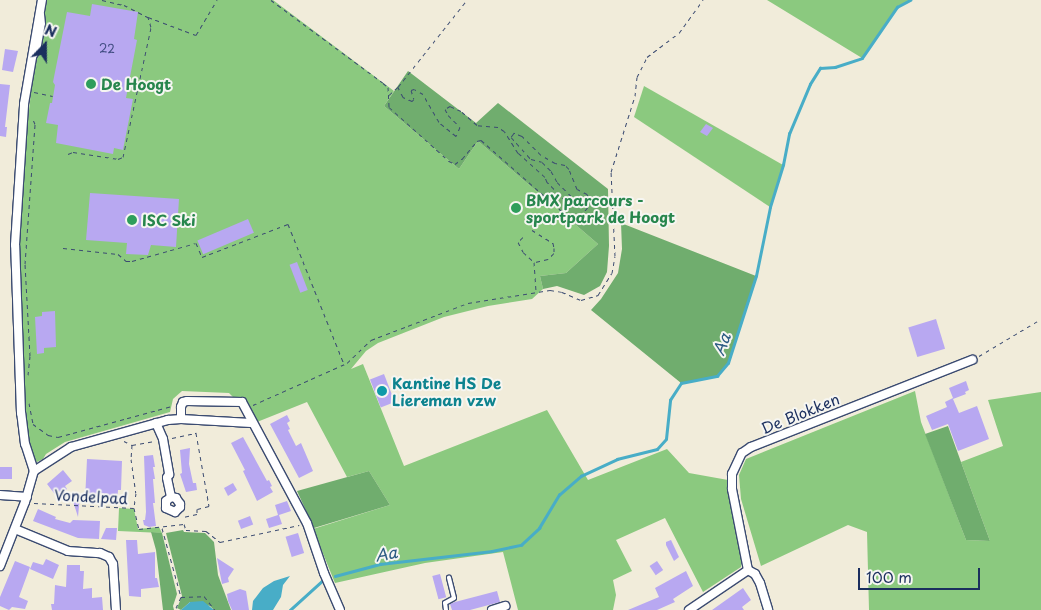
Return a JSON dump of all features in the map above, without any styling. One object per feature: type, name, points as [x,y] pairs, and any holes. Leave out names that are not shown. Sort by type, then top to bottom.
[{"type":"street","points":[[0,566],[26,500],[34,471],[25,444],[21,414],[15,255],[18,171],[24,104],[29,64],[41,3]]},
{"type":"street","name":"De Blokken","points":[[748,570],[732,490],[732,474],[742,453],[752,447],[972,360]]},
{"type":"street","points":[[181,419],[183,402],[242,402],[251,423],[307,523],[340,610]]},
{"type":"street","points":[[34,471],[71,447],[156,423],[181,419],[251,423]]},
{"type":"street","points":[[156,423],[163,439],[171,497]]},
{"type":"street","points":[[0,494],[26,500]]},
{"type":"street","points":[[15,529],[68,551],[100,553],[109,557],[114,564],[116,610]]},
{"type":"street","points":[[690,610],[748,570],[754,574],[760,583],[768,610]]},
{"type":"street","points":[[492,610],[505,606]]},
{"type":"lane","points":[[446,610],[444,604],[454,598],[449,578]]},
{"type":"path","points":[[102,0],[124,5],[148,17],[196,34],[217,0]]},
{"type":"path","points":[[271,0],[388,87],[389,107],[397,116],[455,164],[481,140],[576,223],[591,203],[587,194],[577,189],[565,165],[554,163],[541,155],[522,136],[514,133],[511,136],[531,159],[542,162],[551,171],[558,182],[574,199],[573,205],[571,206],[547,182],[545,177],[518,153],[504,131],[498,127],[477,125],[461,111],[450,106],[446,109],[448,115],[460,127],[456,136],[439,122],[423,94],[414,89],[411,90],[414,99],[412,101],[404,97],[398,87]]},
{"type":"path","points":[[389,95],[398,87],[467,0]]},
{"type":"path","points":[[246,413],[251,406],[344,364],[371,340],[468,303],[536,292],[562,292],[581,300],[598,295],[612,273],[615,256],[612,172],[635,96],[637,77],[647,57],[679,34],[703,0]]},
{"type":"path","points":[[68,154],[73,152],[123,157],[151,27],[148,17]]},
{"type":"path","points":[[26,91],[53,96]]},
{"type":"path","points":[[24,104],[35,124],[25,264],[30,356],[28,377]]},
{"type":"path","points":[[62,248],[118,254],[126,261],[132,261],[196,243],[202,257],[288,224],[344,364]]},
{"type":"path","points":[[532,230],[552,244],[554,248],[552,256],[548,259],[534,262]]},
{"type":"path","points":[[523,237],[518,242],[519,247],[534,262],[536,292]]},
{"type":"path","points":[[972,360],[1041,319]]},
{"type":"path","points":[[29,403],[33,424],[48,435],[58,436],[172,406],[181,419]]},
{"type":"path","points":[[121,439],[132,444],[196,433],[209,506],[196,509],[197,514],[183,517]]},
{"type":"path","points":[[132,444],[131,459],[136,494],[134,508]]},
{"type":"path","name":"Vondelpad","points":[[26,500],[134,508],[139,529],[184,524],[186,530],[206,531],[220,542],[307,523]]},
{"type":"path","points":[[162,527],[181,597],[175,610]]},
{"type":"path","points":[[181,597],[204,596],[215,610]]},
{"type":"green space","points":[[47,0],[273,0],[394,91],[384,106],[459,169],[478,141],[598,244],[566,273],[540,276],[543,289],[532,299],[488,306],[444,317],[378,343],[366,351],[351,369],[363,364],[404,466],[547,410],[588,480],[667,449],[689,473],[728,480],[742,561],[741,567],[703,592],[665,518],[616,540],[632,571],[613,580],[616,595],[613,610],[518,610],[503,552],[425,563],[335,583],[313,529],[390,505],[369,471],[347,477],[307,402],[257,422],[247,403],[235,399],[229,393],[182,391],[173,399],[170,412],[65,442],[37,462],[32,458],[29,445],[23,378],[19,244],[21,184],[31,92]]},
{"type":"green space","points":[[767,0],[910,0],[897,7],[862,58]]},
{"type":"green space","points":[[408,71],[476,123],[498,103],[608,189],[609,246],[607,272],[600,286],[584,295],[557,286],[543,289],[540,276],[566,273],[598,244],[478,141],[459,169],[384,106]]},
{"type":"green space","points":[[644,86],[783,165],[770,207],[634,117]]},
{"type":"green space","points":[[621,223],[756,276],[728,363],[717,376],[681,383],[591,310],[601,299],[618,273],[622,249]]},
{"type":"green space","points":[[915,391],[921,422],[966,540],[990,541],[961,462],[1003,446],[988,400],[1041,392],[1041,610],[869,610],[867,532],[848,525],[761,566],[741,499],[739,475],[746,459]]},
{"type":"green space","points":[[948,426],[990,541],[966,540],[925,434]]},
{"type":"green space","points":[[369,471],[390,505],[314,528],[297,491]]},
{"type":"green space","points":[[119,508],[134,509],[138,529],[159,527],[162,533],[118,531]]},
{"type":"green space","points":[[183,530],[184,532],[205,533],[214,542],[218,575],[231,610],[214,610],[210,606],[190,602],[181,610],[177,608],[182,596],[166,533]]},
{"type":"green space","points":[[151,532],[162,533],[177,594],[173,606],[174,610],[163,610],[156,550]]},
{"type":"water","points":[[290,576],[283,585],[281,597],[273,610],[252,610],[253,601],[263,588],[274,581]]},
{"type":"water","points":[[203,601],[214,610],[181,610],[190,602]]},
{"type":"building","name":"De Hoogt","points":[[92,4],[138,12],[134,39],[137,40],[126,98],[133,99],[123,150],[114,148],[113,154],[56,143],[58,125],[46,123],[50,103],[52,103],[55,85],[53,82],[67,12],[90,16]]},
{"type":"building","points":[[5,49],[18,51],[13,72],[2,70]]},
{"type":"building","points":[[0,84],[10,85],[5,127],[7,127],[6,137],[0,136]]},
{"type":"building","points":[[706,124],[713,128],[707,136],[700,132]]},
{"type":"building","points":[[90,193],[179,199],[176,247],[151,245],[148,255],[126,254],[127,243],[86,240]]},
{"type":"building","points":[[248,219],[254,233],[203,254],[197,240]]},
{"type":"building","points":[[297,262],[308,290],[300,293],[290,265]]},
{"type":"building","points":[[55,311],[56,347],[44,348],[44,353],[37,354],[35,317],[42,316],[42,312]]},
{"type":"building","points":[[936,319],[945,349],[917,357],[908,327]]},
{"type":"building","name":"Kantine HS De Liereman vzw","points":[[384,374],[395,402],[381,407],[370,379]]},
{"type":"building","points":[[966,381],[969,390],[965,392],[966,394],[953,399],[959,413],[977,406],[989,439],[958,451],[948,424],[932,430],[926,416],[947,407],[945,402],[953,398],[949,388]]},
{"type":"building","points":[[287,415],[290,421],[287,423],[290,429],[288,430],[296,446],[301,443],[313,471],[299,478],[270,424]]},
{"type":"building","points":[[243,437],[267,481],[269,480],[272,486],[270,487],[273,492],[257,501],[243,471],[245,470],[231,443]]},
{"type":"building","points":[[190,448],[189,464],[193,483],[196,483],[197,490],[186,492],[180,474],[182,473],[180,450]]},
{"type":"building","points":[[153,455],[155,503],[153,503],[156,526],[149,527],[144,525],[143,520],[145,520],[146,512],[144,456]]},
{"type":"building","points":[[87,459],[122,461],[121,490],[118,490],[117,502],[85,500]]},
{"type":"building","points":[[0,467],[12,467],[12,479],[0,479]]},
{"type":"building","points":[[63,470],[72,481],[65,486],[67,489],[57,497],[47,484]]},
{"type":"building","points":[[233,483],[237,490],[228,496],[224,488]]},
{"type":"building","points":[[80,495],[78,517],[72,498]]},
{"type":"building","points":[[287,501],[291,511],[279,515],[282,524],[269,528],[266,519],[278,515],[275,505]]},
{"type":"building","points":[[38,509],[56,517],[55,519],[70,523],[73,520],[100,521],[99,539],[78,538],[33,521]]},
{"type":"building","points":[[250,516],[253,524],[241,529],[238,521]]},
{"type":"building","points":[[106,528],[117,528],[116,540],[101,539]]},
{"type":"building","points":[[298,533],[304,553],[292,557],[286,537]]},
{"type":"building","points":[[126,540],[137,540],[138,554],[155,552],[155,578],[157,578],[159,587],[141,589],[141,597],[129,596]]},
{"type":"building","points":[[671,540],[679,557],[674,561],[666,545],[666,542]]},
{"type":"building","points":[[217,558],[234,569],[228,578],[229,582],[222,584]]},
{"type":"building","points":[[46,559],[59,565],[53,579],[30,569],[33,562],[43,565]]},
{"type":"building","points":[[15,561],[30,567],[19,597],[28,601],[25,609],[12,607],[9,610],[0,606],[0,597]]},
{"type":"building","points":[[657,561],[663,570],[656,575],[650,566]]},
{"type":"building","points":[[67,565],[80,565],[80,571],[84,571],[83,589],[92,588],[92,598],[102,597],[103,610],[52,610],[51,604],[54,604],[55,585],[66,587]]},
{"type":"building","points":[[686,571],[693,586],[673,599],[675,602],[657,610],[628,610],[659,597],[655,588]]},
{"type":"building","points":[[440,574],[446,597],[438,599],[432,576]]},
{"type":"building","points":[[743,588],[751,600],[742,607],[744,610],[712,610]]},
{"type":"building","points":[[240,589],[246,591],[249,610],[232,610],[228,601],[227,594]]},
{"type":"building","points":[[497,591],[500,602],[470,610],[452,610],[450,604]]},
{"type":"waterway","name":"Aa","points":[[335,576],[380,564],[492,551],[521,545],[539,528],[559,495],[581,476],[617,459],[657,449],[666,439],[670,400],[681,383],[717,376],[728,363],[756,276],[770,207],[783,165],[789,134],[810,84],[820,68],[835,67],[862,58],[897,7],[910,0]]},
{"type":"waterway","name":"Aa","points":[[290,610],[323,580]]},
{"type":"place","name":"De Hoogt","points":[[91,84]]},
{"type":"place","name":"BMX parcours - sportpark de Hoogt","points":[[516,208]]},
{"type":"place","name":"ISC Ski","points":[[132,220]]},
{"type":"place","name":"Kantine HS De Liereman vzw","points":[[382,391]]}]
